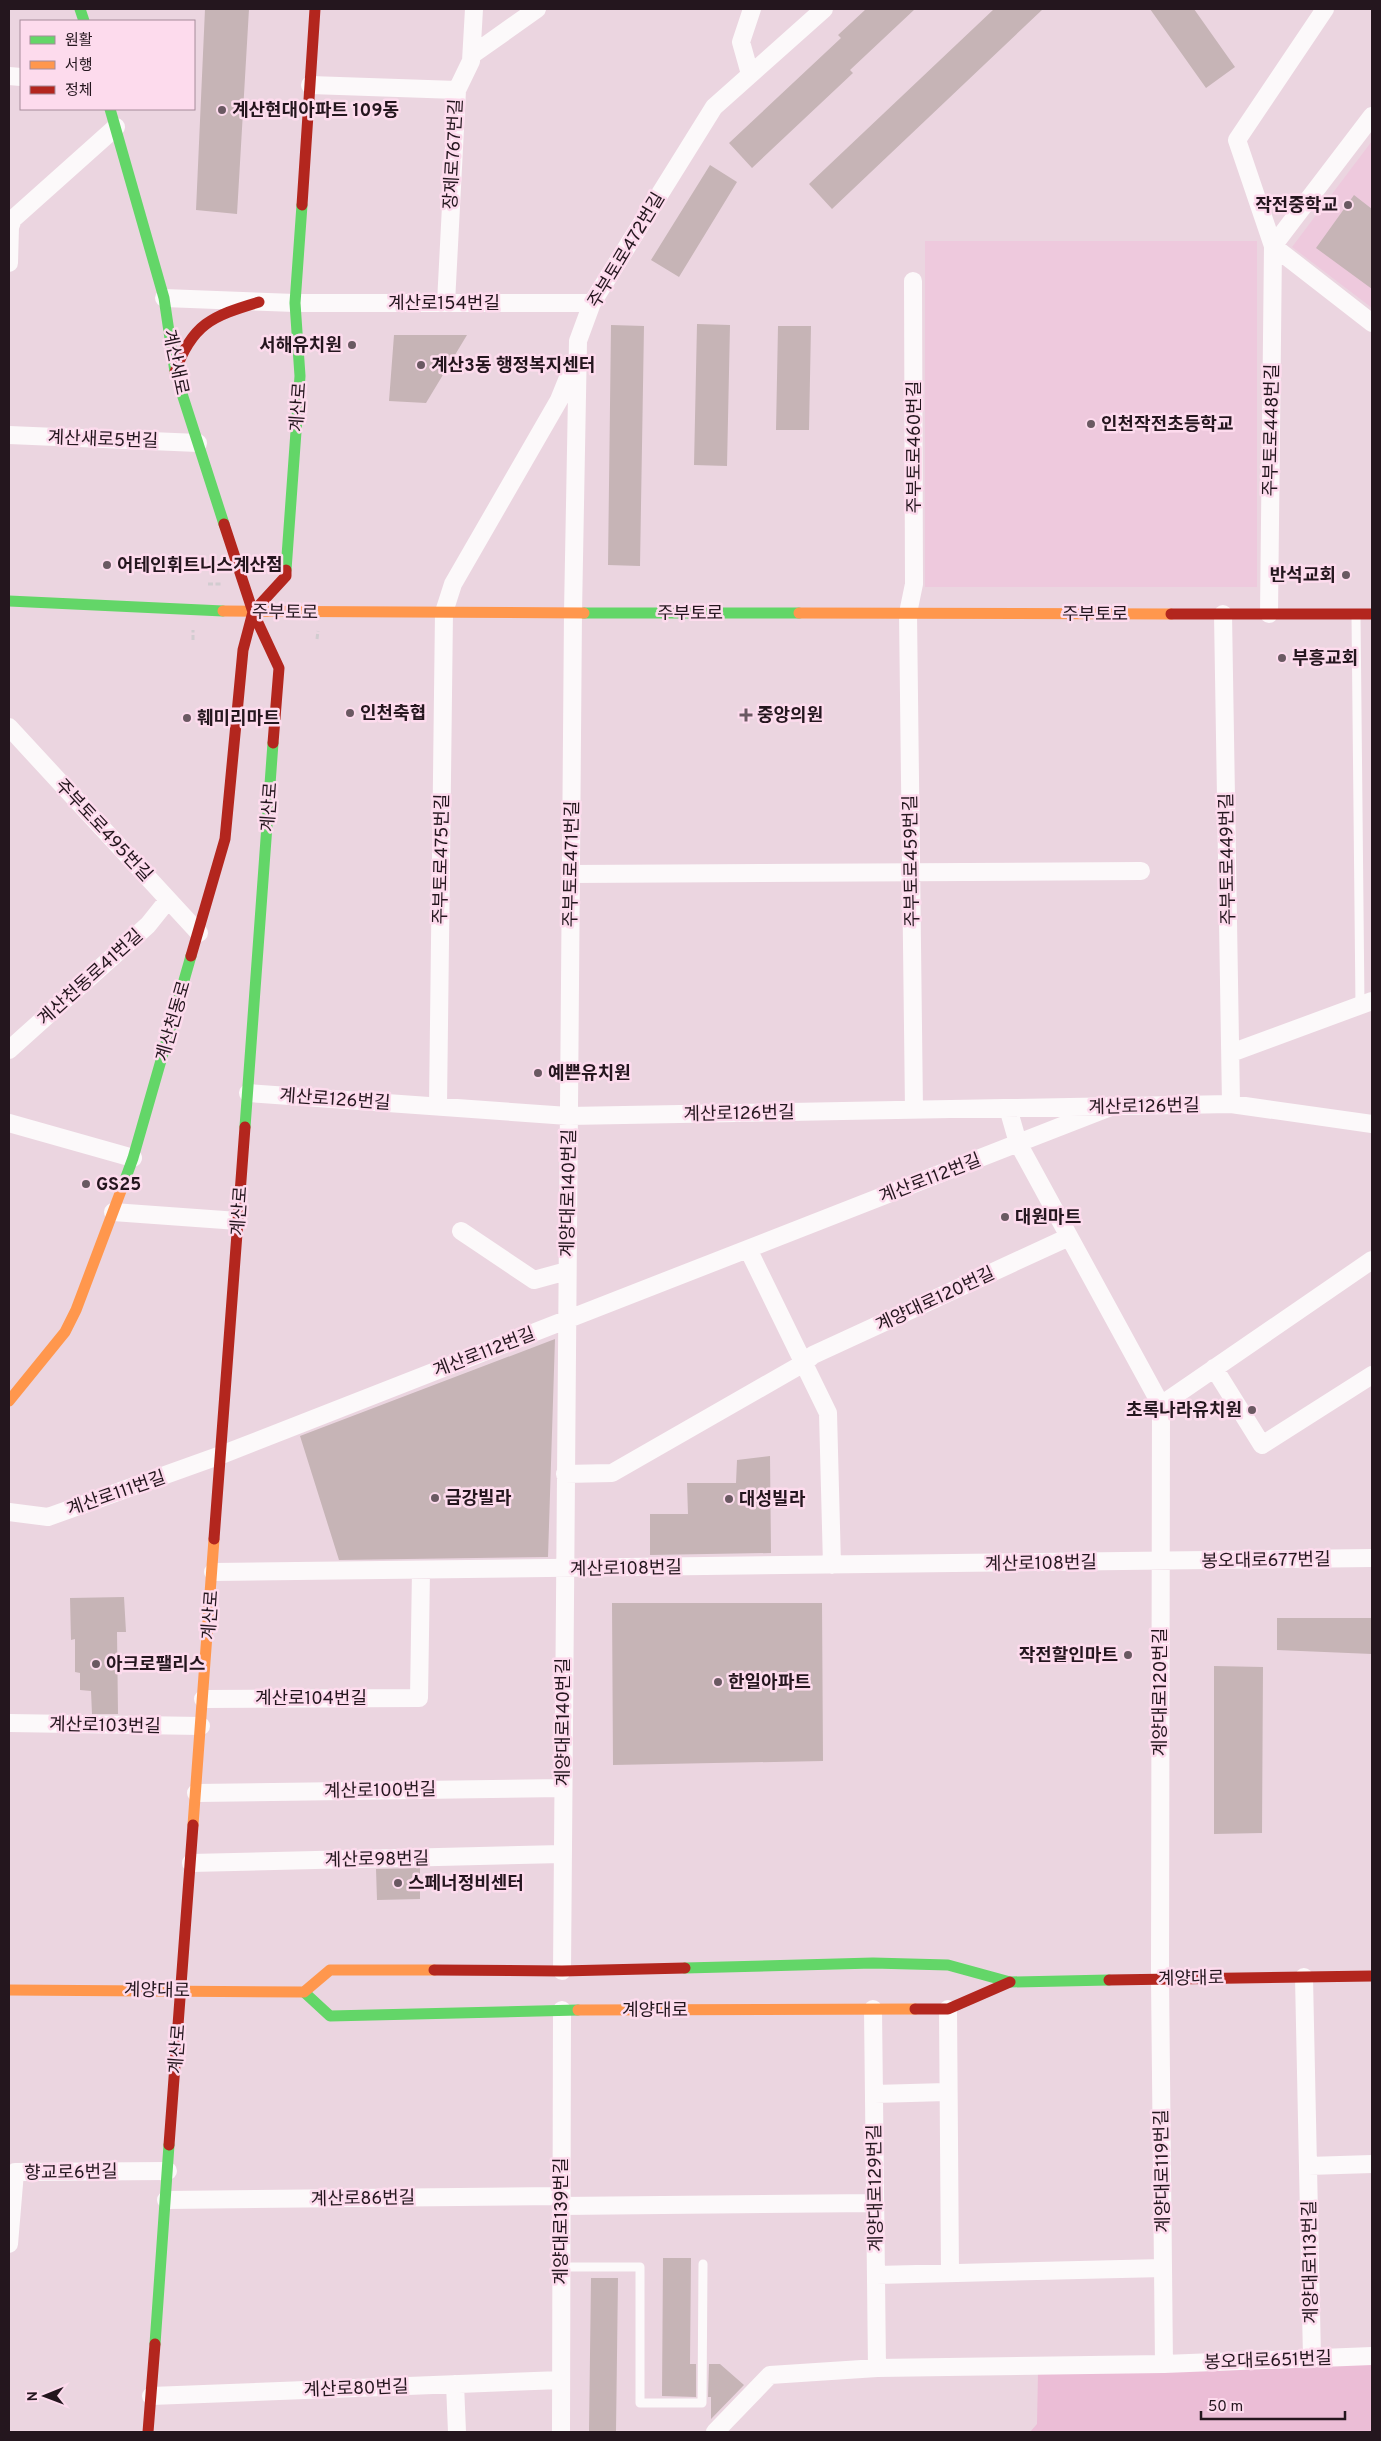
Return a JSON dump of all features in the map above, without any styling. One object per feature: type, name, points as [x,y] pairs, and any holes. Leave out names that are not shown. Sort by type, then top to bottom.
[{"type":"street","name":"계산로","points":[[148,2432],[279,668],[252,612],[286,576],[300,376],[295,303],[315,9]]},
{"type":"street","name":"장제로767번길","points":[[446,303],[457,90],[472,56],[474,9]]},
{"type":"street","points":[[472,56],[537,9]]},
{"type":"street","points":[[750,74],[741,42],[752,9]]},
{"type":"street","name":"주부토로472번길","points":[[573,613],[578,341],[592,303],[714,108],[824,9]]},
{"type":"street","name":"주부토로448번길","points":[[1269,614],[1273,246],[1237,140],[1325,9]]},
{"type":"street","points":[[310,85],[457,90]]},
{"type":"street","name":"계산새로","points":[[110,110],[164,298],[175,372],[252,612]]},
{"type":"street","points":[[1372,116],[1273,246],[1372,323]]},
{"type":"street","points":[[9,263],[10,227],[14,219],[116,126]]},
{"type":"street","name":"주부토로460번길","points":[[908,613],[914,584],[913,281]]},
{"type":"street","name":"계산로154번길","points":[[164,298],[295,303],[592,303]]},
{"type":"street","points":[[175,372],[186,346],[204,325],[225,312],[259,302]]},
{"type":"street","name":"주부토로475번길","points":[[438,1106],[444,612],[453,584],[559,400],[578,354]]},
{"type":"street","name":"계산새로5번길","points":[[9,435],[198,443]]},
{"type":"street","name":"주부토로","points":[[9,601],[252,612],[1372,614]]},
{"type":"street","name":"계산천동로","points":[[9,1401],[15,1382],[65,1332],[76,1310],[133,1158],[225,838],[243,650],[252,612]]},
{"type":"street","name":"주부토로471번길","points":[[568,1116],[573,613]]},
{"type":"street","name":"주부토로459번길","points":[[908,613],[914,1110]]},
{"type":"street","name":"주부토로449번길","points":[[1222,614],[1231,1104]]},
{"type":"street","name":"주부토로495번길","points":[[9,727],[199,933]]},
{"type":"street","points":[[570,874],[1142,871]]},
{"type":"street","name":"계산천동로41번길","points":[[9,1050],[148,925],[168,900]]},
{"type":"street","points":[[1230,1053],[1366,1004]]},
{"type":"street","name":"계산로126번길","points":[[248,1093],[568,1116],[1231,1104],[1372,1124]]},
{"type":"street","name":"계산로112번길","points":[[221,1456],[1113,1106]]},
{"type":"street","name":"계양대로120번길","points":[[1008,1108],[1018,1143],[1161,1405],[1160,1979]]},
{"type":"street","name":"계양대로140번길","points":[[562,1971],[568,1116]]},
{"type":"street","points":[[9,1123],[133,1158]]},
{"type":"street","points":[[112,1212],[238,1221]]},
{"type":"street","name":"계양대로140번길","points":[[461,1231],[534,1280],[567,1271]]},
{"type":"street","name":"계양대로120번길","points":[[804,1363],[813,1355],[1069,1237]]},
{"type":"street","points":[[748,1249],[828,1413],[832,1565]]},
{"type":"street","points":[[1161,1405],[1372,1260]]},
{"type":"street","points":[[565,1474],[612,1473],[804,1363]]},
{"type":"street","points":[[1214,1368],[1262,1445],[1372,1375]]},
{"type":"street","name":"계산로111번길","points":[[9,1512],[48,1516],[221,1456]]},
{"type":"street","name":"봉오대로677번길","points":[[1160,1562],[1372,1558]]},
{"type":"street","name":"계산로108번길","points":[[213,1572],[1160,1562]]},
{"type":"street","name":"계산로104번길","points":[[203,1699],[419,1698],[421,1570]]},
{"type":"street","name":"계산로103번길","points":[[9,1723],[201,1726]]},
{"type":"street","name":"계산로100번길","points":[[196,1793],[563,1788]]},
{"type":"street","name":"계산로98번길","points":[[191,1863],[562,1854]]},
{"type":"street","name":"계양대로","points":[[9,1990],[304,1992],[330,1970],[562,1971],[873,1964],[948,1965],[1010,1982],[1372,1976]]},
{"type":"street","name":"계양대로113번길","points":[[1304,1977],[1312,2358]]},
{"type":"street","name":"계양대로119번길","points":[[1160,1979],[1164,2364]]},
{"type":"street","name":"계양대로","points":[[304,1992],[330,2016],[562,2010],[948,2008],[1010,1982]]},
{"type":"street","name":"계양대로129번길","points":[[873,2008],[877,2368]]},
{"type":"street","points":[[948,2008],[947,2092],[950,2274]]},
{"type":"street","name":"계양대로139번길","points":[[561,2432],[562,2010]]},
{"type":"street","points":[[874,2094],[947,2092]]},
{"type":"street","points":[[1308,2166],[1372,2164]]},
{"type":"street","name":"향교로6번길","points":[[9,2244],[15,2172],[168,2171]]},
{"type":"street","name":"계산로86번길","points":[[166,2200],[875,2203]]},
{"type":"street","points":[[876,2275],[1163,2268]]},
{"type":"street","name":"봉오대로651번길","points":[[715,2432],[770,2375],[877,2368],[1164,2364],[1372,2356]]},
{"type":"street","name":"계산로80번길","points":[[151,2396],[561,2380]]},
{"type":"street","points":[[455,2384],[457,2432]]},
{"type":"lane","points":[[1356,614],[1366,1004]]},
{"type":"lane","points":[[561,2267],[640,2268],[640,2403],[702,2404],[703,2264]]},
{"type":"shaded area","name":"작전중학교","points":[[1372,141],[1372,308],[1292,247]]},
{"type":"shaded area","name":"인천작전초등학교","points":[[925,241],[1257,241],[1257,587],[925,587]]},
{"type":"shaded area","points":[[1372,2363],[1372,2432],[1030,2432],[1037,2424],[1038,2373]]},
{"type":"building","name":"계산현대아파트 109동","points":[[205,9],[249,9],[237,214],[196,210]]},
{"type":"building","points":[[866,9],[915,9],[850,70],[853,73],[752,168],[729,143],[841,38],[838,35]]},
{"type":"building","points":[[994,9],[1043,9],[832,209],[809,184]]},
{"type":"building","points":[[1150,9],[1194,9],[1235,67],[1206,88]]},
{"type":"building","points":[[710,165],[737,182],[679,277],[651,260]]},
{"type":"building","points":[[1354,195],[1372,209],[1372,289],[1316,248]]},
{"type":"building","points":[[697,324],[730,325],[727,466],[694,465]]},
{"type":"building","points":[[611,325],[644,326],[640,566],[608,565]]},
{"type":"building","points":[[778,326],[811,326],[809,430],[776,430]]},
{"type":"building","points":[[394,335],[467,335],[426,403],[389,401]]},
{"type":"building","name":"금강빌라","points":[[555,1339],[548,1557],[339,1560],[300,1436]]},
{"type":"building","name":"대성빌라","points":[[770,1456],[771,1553],[650,1555],[650,1514],[688,1514],[687,1483],[736,1483],[737,1460]]},
{"type":"building","name":"아크로팰리스","points":[[124,1597],[126,1632],[117,1632],[118,1714],[92,1714],[91,1691],[80,1690],[80,1673],[75,1672],[75,1639],[71,1640],[70,1598]]},
{"type":"building","name":"한일아파트","points":[[612,1603],[822,1603],[823,1761],[613,1765]]},
{"type":"building","points":[[1277,1618],[1372,1618],[1372,1654],[1277,1650]]},
{"type":"building","points":[[1214,1666],[1263,1667],[1262,1833],[1214,1834]]},
{"type":"building","name":"스페너정비센터","points":[[420,1868],[420,1899],[377,1900],[376,1869]]},
{"type":"building","points":[[663,2258],[691,2258],[690,2364],[696,2364],[696,2397],[662,2396]]},
{"type":"building","points":[[591,2278],[618,2278],[616,2432],[589,2432]]},
{"type":"building","points":[[709,2364],[720,2364],[744,2385],[711,2419],[711,2397],[708,2397]]},
{"type":"traffic: fast","points":[[80,9],[84,20]]},
{"type":"traffic: fast","points":[[110,110],[164,298],[175,372],[224,524]]},
{"type":"traffic: fast","points":[[286,570],[300,376],[295,303],[302,205]]},
{"type":"traffic: fast","points":[[9,601],[223,611]]},
{"type":"traffic: fast","points":[[584,613],[799,613]]},
{"type":"traffic: fast","points":[[245,1127],[273,743]]},
{"type":"traffic: fast","points":[[122,1188],[133,1158],[191,956]]},
{"type":"traffic: fast","points":[[685,1968],[873,1963],[948,1965],[1010,1982],[1109,1980]]},
{"type":"traffic: fast","points":[[304,1992],[330,2016],[578,2010]]},
{"type":"traffic: fast","points":[[155,2344],[169,2145]]},
{"type":"traffic: slow","points":[[223,611],[584,613]]},
{"type":"traffic: slow","points":[[799,613],[1171,614]]},
{"type":"traffic: slow","points":[[9,1401],[65,1332],[76,1310],[122,1188]]},
{"type":"traffic: slow","points":[[193,1825],[214,1539]]},
{"type":"traffic: slow","points":[[9,1990],[304,1992],[330,1970],[434,1970]]},
{"type":"traffic: slow","points":[[578,2010],[915,2009]]},
{"type":"traffic: jam","points":[[302,205],[315,9]]},
{"type":"traffic: jam","points":[[175,372],[189,343],[206,324],[228,312],[259,302]]},
{"type":"traffic: jam","points":[[224,524],[253,612],[279,668],[273,743]]},
{"type":"traffic: jam","points":[[191,956],[225,839],[243,650],[253,612],[286,576],[286,570]]},
{"type":"traffic: jam","points":[[1171,614],[1372,614]]},
{"type":"traffic: jam","points":[[214,1539],[245,1127]]},
{"type":"traffic: jam","points":[[169,2145],[193,1825]]},
{"type":"traffic: jam","points":[[434,1970],[562,1971],[685,1968]]},
{"type":"traffic: jam","points":[[1109,1980],[1372,1976]]},
{"type":"traffic: jam","points":[[915,2009],[948,2009],[1010,1982]]},
{"type":"traffic: jam","points":[[148,2432],[155,2344]]},
{"type":"place","name":"계산현대아파트 109동","points":[[222,110]]},
{"type":"place","name":"작전중학교","points":[[1348,205]]},
{"type":"place","name":"서해유치원","points":[[352,345]]},
{"type":"place","name":"계산3동 행정복지센터","points":[[421,365]]},
{"type":"place","name":"인천작전초등학교","points":[[1091,424]]},
{"type":"place","name":"어테인휘트니스계산점","points":[[107,565]]},
{"type":"place","name":"반석교회","points":[[1346,575]]},
{"type":"place","name":"부흥교회","points":[[1282,658]]},
{"type":"place","name":"인천축협","points":[[350,713]]},
{"type":"place","name":"중앙의원","points":[[746,715]]},
{"type":"place","name":"훼미리마트","points":[[187,718]]},
{"type":"place","name":"예쁜유치원","points":[[538,1073]]},
{"type":"place","name":"GS25","points":[[86,1184]]},
{"type":"place","name":"대원마트","points":[[1005,1217]]},
{"type":"place","name":"초록나라유치원","points":[[1252,1410]]},
{"type":"place","name":"금강빌라","points":[[435,1498]]},
{"type":"place","name":"대성빌라","points":[[729,1499]]},
{"type":"place","name":"작전할인마트","points":[[1128,1655]]},
{"type":"place","name":"아크로팰리스","points":[[96,1664]]},
{"type":"place","name":"한일아파트","points":[[718,1682]]},
{"type":"place","name":"스페너정비센터","points":[[398,1883]]}]
